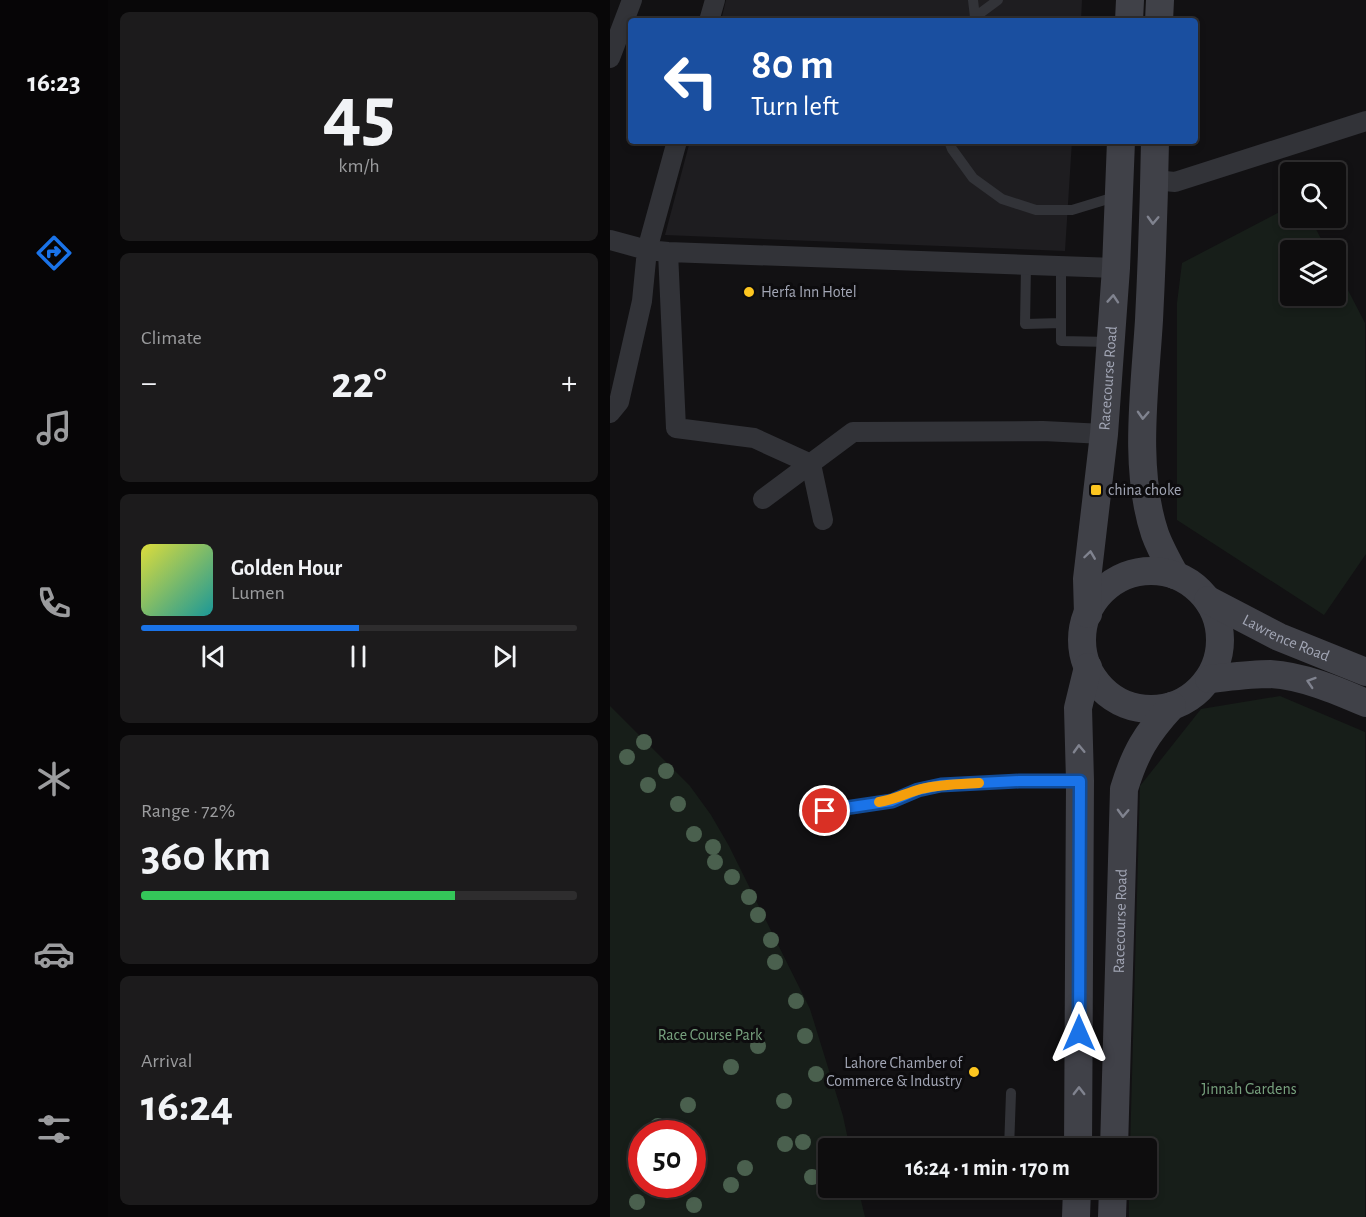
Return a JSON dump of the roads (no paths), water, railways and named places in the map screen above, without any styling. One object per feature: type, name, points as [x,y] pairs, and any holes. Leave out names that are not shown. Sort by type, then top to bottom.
[{"type":"main road","points":[[1159,18],[1160,0]]},
{"type":"main road","name":"Racecourse Road","points":[[1088,614],[1087,579],[1104,434],[1116,268],[1121,144]]},
{"type":"main road","points":[[1155,144],[1152,257],[1142,434],[1145,491],[1150,514],[1159,546],[1175,575]]},
{"type":"main road","points":[[1155,571],[1175,575],[1193,585],[1208,600],[1217,619],[1221,640],[1218,660],[1208,679],[1186,700],[1172,706],[1152,709],[1132,706],[1113,698],[1098,685],[1088,667],[1083,649],[1083,631],[1088,614],[1099,596],[1115,582],[1134,573],[1155,571]]},
{"type":"main road","name":"Lawrence Road","points":[[1208,600],[1279,637],[1366,672]]},
{"type":"main road","points":[[1078,1138],[1080,781],[1078,708],[1088,667]]},
{"type":"main road","points":[[1208,679],[1256,675],[1285,676],[1304,680],[1366,703]]},
{"type":"main road","name":"Racecourse Road","points":[[1114,1138],[1124,789],[1131,765],[1142,744],[1172,706]]},
{"type":"main road","points":[[1076,1217],[1077,1198]]},
{"type":"main road","points":[[1112,1217],[1113,1198]]},
{"type":"street","points":[[610,58],[632,0]]},
{"type":"street","points":[[710,18],[715,0]]},
{"type":"street","points":[[1154,180],[1175,182],[1364,124]]},
{"type":"street","points":[[610,414],[619,402],[642,301],[647,250],[676,144]]},
{"type":"street","points":[[610,240],[647,250],[668,252],[1116,268]]},
{"type":"street","points":[[668,252],[676,428],[754,438],[811,464]]},
{"type":"street","points":[[763,499],[853,432],[1043,431],[1104,434]]},
{"type":"street","points":[[811,464],[823,520]]},
{"type":"lane","points":[[973,0],[973,18]]},
{"type":"lane","points":[[974,18],[998,0]]},
{"type":"lane","points":[[950,144],[973,178],[1002,199],[1036,210],[1072,210],[1118,196]]},
{"type":"lane","points":[[1026,265],[1025,324],[1061,323]]},
{"type":"lane","points":[[1061,266],[1061,341],[1110,342]]},
{"type":"lane","points":[[803,814],[892,801],[918,790],[941,785],[1080,781]]},
{"type":"lane","points":[[1009,1138],[1011,1093]]},
{"type":"place","name":"Herfa Inn Hotel","points":[[749,292]]},
{"type":"place","name":"china choke","points":[[1096,490]]},
{"type":"place","name":"Lahore Chamber of Commerce & Industry","points":[[974,1072]]},
{"type":"park label","name":"Race Course Park","points":[[710,1035]]},
{"type":"park label","name":"Jinnah Gardens","points":[[1249,1089]]}]
